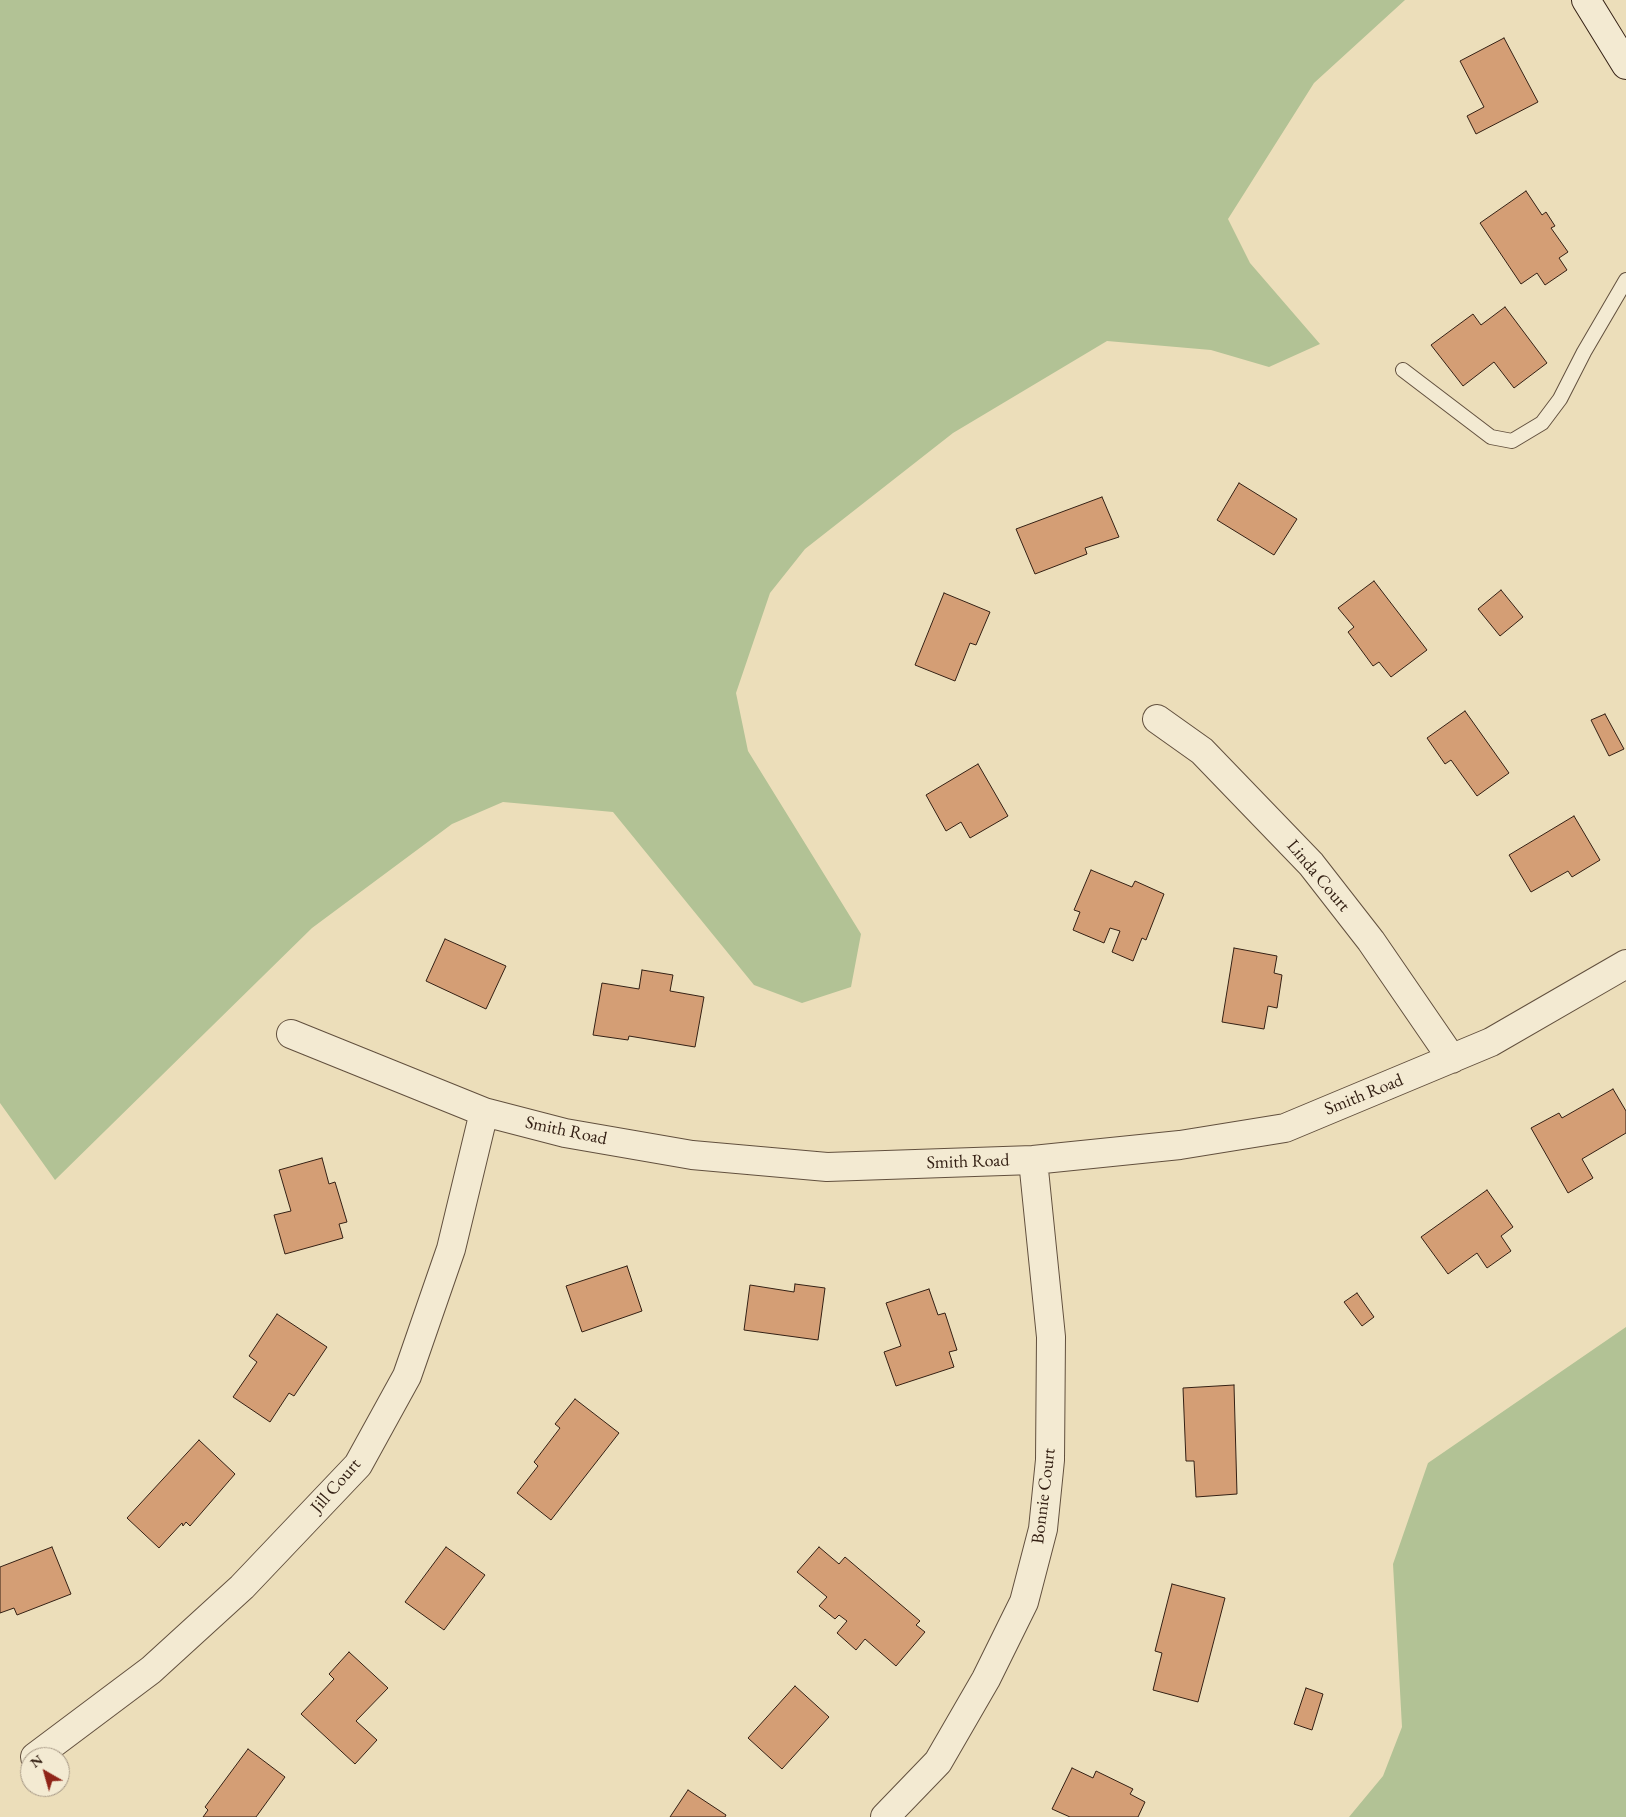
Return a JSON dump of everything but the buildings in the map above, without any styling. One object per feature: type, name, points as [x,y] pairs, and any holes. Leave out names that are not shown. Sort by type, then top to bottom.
[{"type":"street","points":[[1586,0],[1626,65]]},
{"type":"street","name":"Linda Court","points":[[1157,718],[1202,751],[1312,864],[1371,940],[1452,1059]]},
{"type":"street","name":"Smith Road","points":[[290,1034],[484,1112],[566,1133],[692,1154],[827,1167],[1033,1160],[1180,1145],[1285,1128],[1491,1042],[1626,964]]},
{"type":"street","name":"Jill Court","points":[[48,1747],[152,1670],[242,1587],[358,1465],[407,1376],[451,1249],[484,1112]]},
{"type":"street","name":"Bonnie Court","points":[[885,1817],[938,1762],[986,1679],[1024,1602],[1043,1529],[1050,1460],[1051,1337],[1033,1160]]},
{"type":"lane","points":[[1403,370],[1491,437],[1512,441],[1542,423],[1560,399],[1584,352],[1626,280]]},
{"type":"green space","points":[[0,0],[1405,0],[1314,83],[1228,219],[1250,263],[1320,344],[1269,367],[1211,350],[1107,341],[953,433],[805,549],[770,593],[736,693],[748,751],[861,934],[851,987],[802,1003],[754,985],[613,812],[503,802],[452,824],[312,928],[55,1180],[0,1103]]},
{"type":"green space","points":[[1626,1327],[1626,1817],[1349,1817],[1383,1776],[1402,1727],[1393,1564],[1428,1463]]}]
